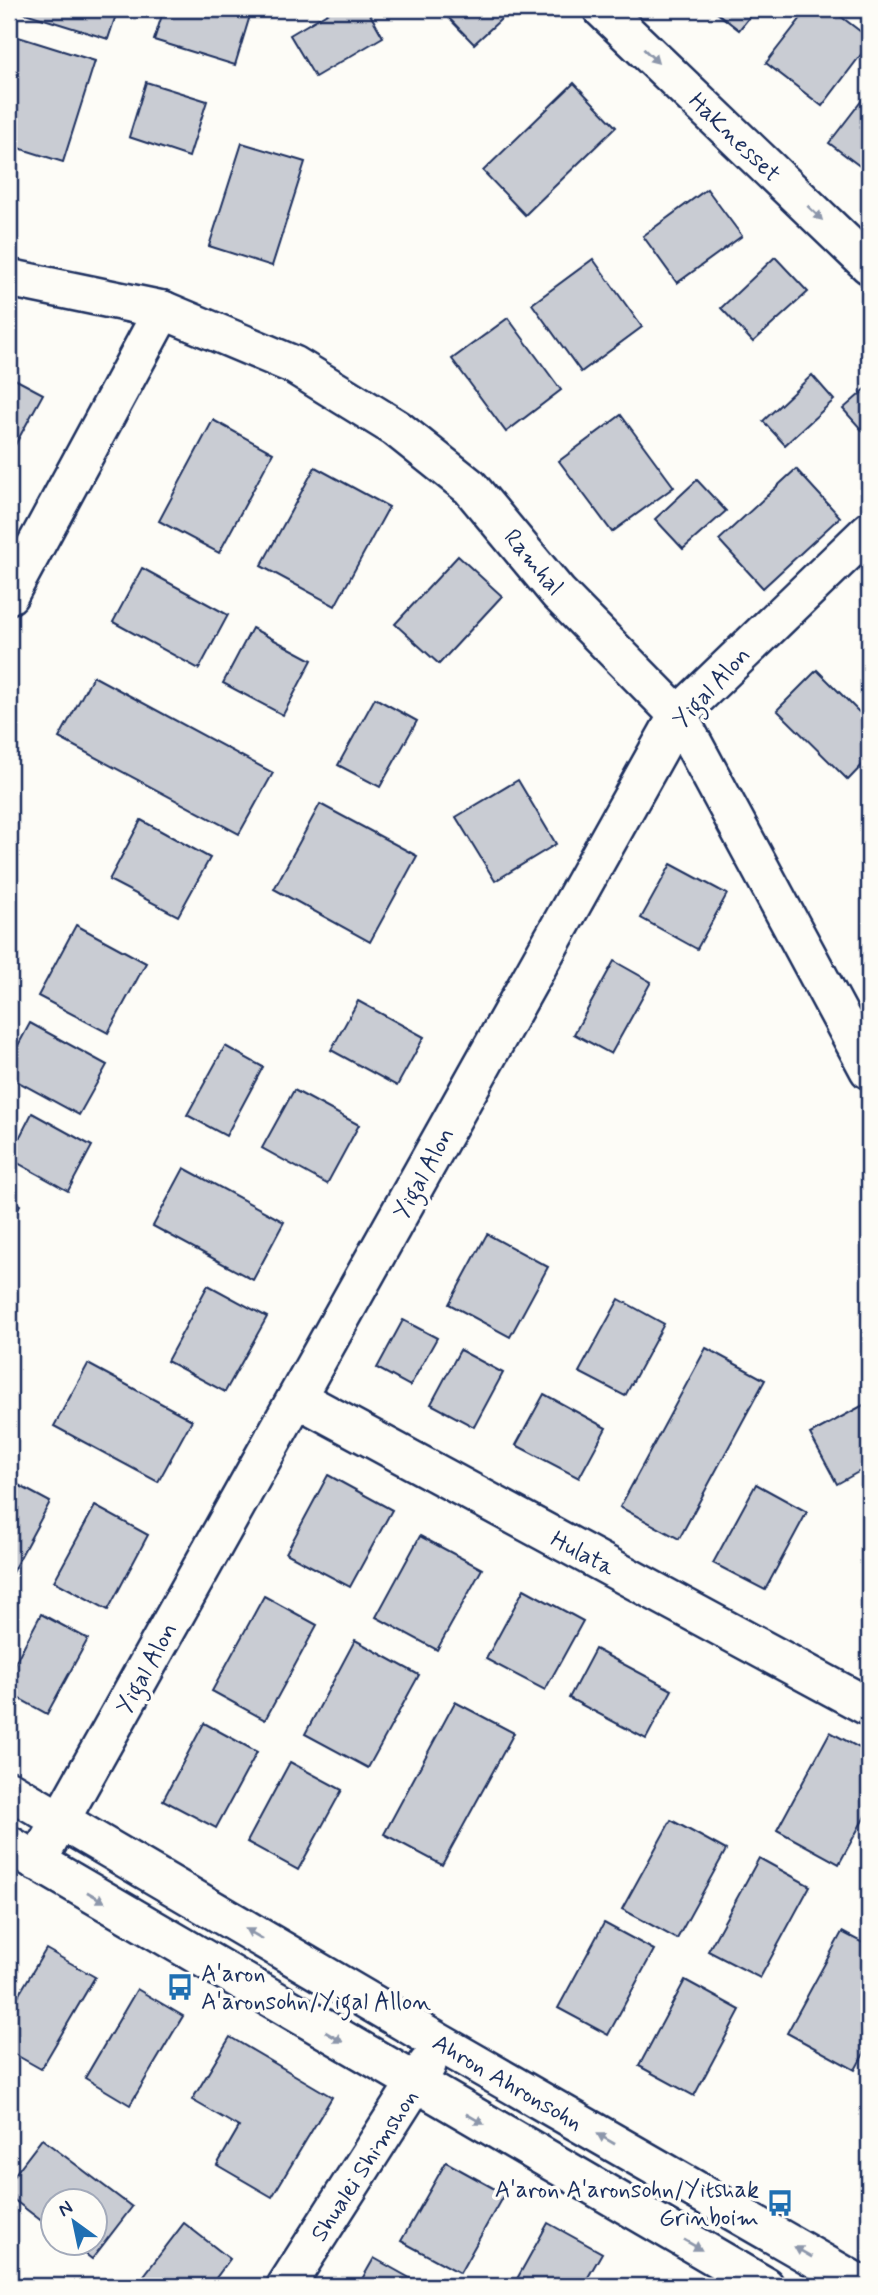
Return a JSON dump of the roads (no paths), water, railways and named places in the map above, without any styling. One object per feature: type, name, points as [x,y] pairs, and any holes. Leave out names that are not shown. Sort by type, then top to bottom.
[{"type":"street","name":"HaKnesset","points":[[602,9],[869,265]]},
{"type":"street","name":"Ramhal","points":[[9,278],[163,310],[294,365],[396,428],[470,487],[558,593],[678,715],[869,1070]]},
{"type":"street","points":[[9,594],[163,310]]},
{"type":"street","name":"Yigal Alon","points":[[23,1854],[60,1821],[678,715],[869,531]]},
{"type":"street","name":"Hulata","points":[[297,1398],[869,1707]]},
{"type":"street","name":"Ahron Ahronsohn","points":[[9,1790],[440,2043],[863,2286]]},
{"type":"street","name":"Ahron Ahronsohn","points":[[23,1854],[765,2286]]},
{"type":"street","name":"Shualei Shimshon","points":[[286,2286],[416,2085],[440,2043]]},
{"type":"place","name":"A'aron A'aronsohn/Yigal Allon","points":[[180,1987]]},
{"type":"place","name":"A'aron A'aronsohn/Yitshak Grinboim","points":[[780,2203]]}]
